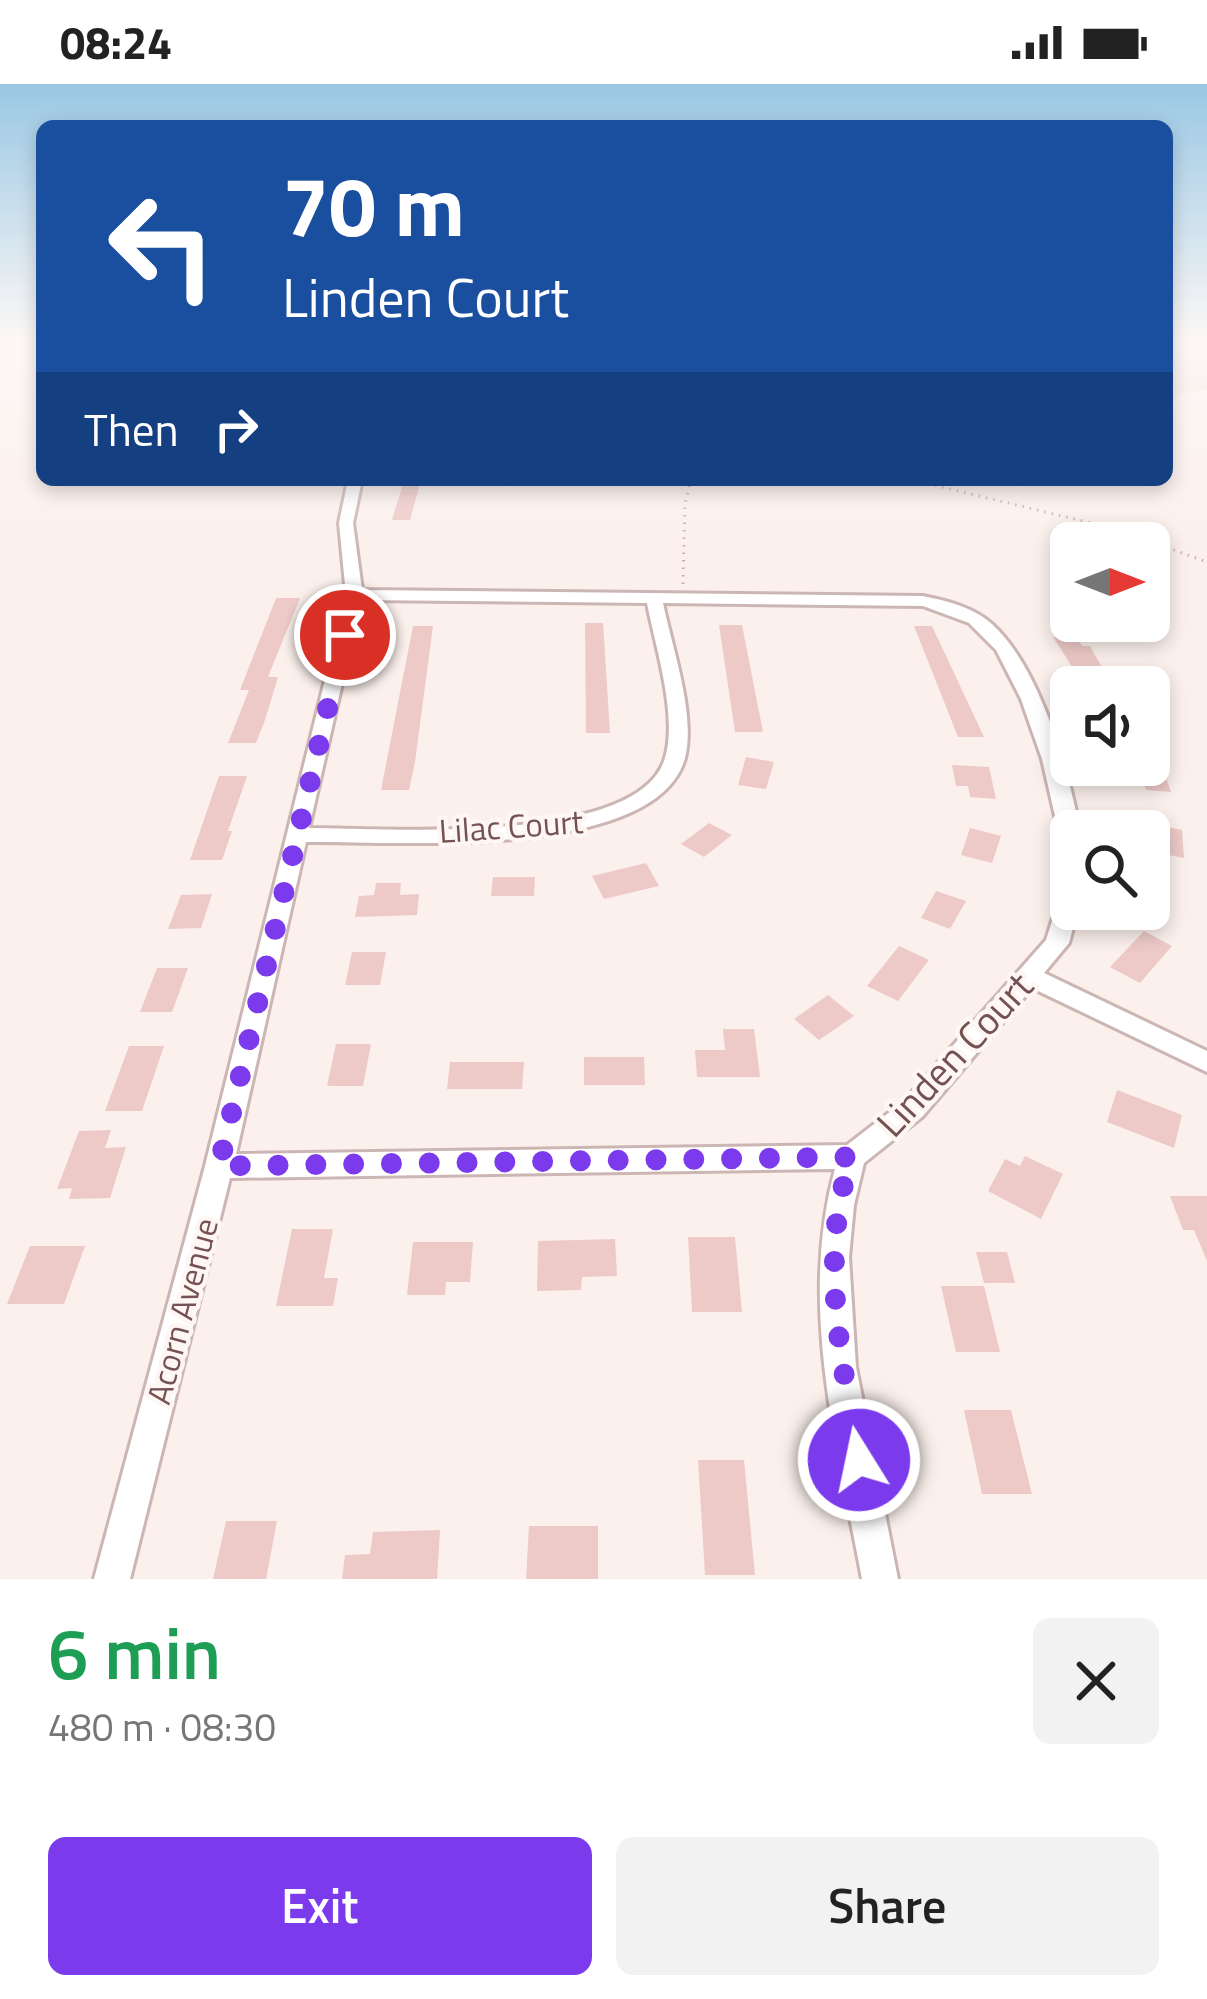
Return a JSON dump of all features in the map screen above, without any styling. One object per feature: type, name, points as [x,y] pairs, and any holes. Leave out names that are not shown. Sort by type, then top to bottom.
[{"type":"street","name":"Acorn Avenue","points":[[112,1579],[219,1166],[353,596],[346,524],[354,486]]},
{"type":"street","points":[[353,596],[923,601],[968,615],[1002,646],[1064,793],[1067,810]]},
{"type":"street","name":"Lilac Court","points":[[300,835],[532,832],[577,826],[644,804],[664,784],[676,759],[674,716],[654,598]]},
{"type":"street","name":"Linden Court","points":[[219,1166],[852,1157],[913,1109],[1057,943],[1061,930]]},
{"type":"street","points":[[1028,976],[1207,1062]]},
{"type":"street","points":[[852,1157],[837,1198],[835,1288],[845,1381],[880,1579]]},
{"type":"path","points":[[683,598],[682,542],[690,486]]},
{"type":"path","points":[[939,486],[1057,513],[1207,562]]},
{"type":"building","points":[[402,486],[419,486],[410,520],[392,520]]},
{"type":"building","points":[[276,598],[300,598],[268,677],[278,677],[265,720],[256,743],[228,743],[249,690],[240,690]]},
{"type":"building","points":[[585,623],[603,623],[610,733],[586,733]]},
{"type":"building","points":[[719,625],[742,625],[763,732],[735,732]]},
{"type":"building","points":[[413,626],[433,626],[415,762],[409,790],[381,790]]},
{"type":"building","points":[[914,626],[932,626],[984,737],[958,737]]},
{"type":"building","points":[[1056,642],[1090,646],[1101,666],[1072,666]]},
{"type":"building","points":[[746,757],[774,762],[766,789],[738,785]]},
{"type":"building","points":[[952,765],[989,767],[996,799],[970,797],[968,786],[956,786]]},
{"type":"building","points":[[219,776],[247,776],[222,860],[190,860]]},
{"type":"building","points":[[1144,786],[1169,786],[1171,792]]},
{"type":"building","points":[[709,823],[732,835],[704,857],[681,844]]},
{"type":"building","points":[[970,828],[1001,836],[992,863],[961,855]]},
{"type":"building","points":[[1170,828],[1182,830],[1184,858],[1170,855]]},
{"type":"building","points":[[646,863],[659,886],[604,899],[592,876]]},
{"type":"building","points":[[493,877],[535,877],[534,896],[491,896]]},
{"type":"building","points":[[376,883],[401,883],[400,895],[419,894],[417,915],[355,917],[359,896],[374,895]]},
{"type":"building","points":[[936,891],[966,901],[950,929],[921,918]]},
{"type":"building","points":[[212,894],[201,928],[168,929],[181,895]]},
{"type":"building","points":[[1144,931],[1172,946],[1140,983],[1110,967]]},
{"type":"building","points":[[899,946],[929,960],[898,1001],[867,986]]},
{"type":"building","points":[[352,952],[386,952],[380,985],[345,985]]},
{"type":"building","points":[[157,968],[188,968],[172,1012],[140,1012]]},
{"type":"building","points":[[828,995],[854,1016],[819,1040],[794,1019]]},
{"type":"building","points":[[723,1029],[754,1029],[760,1077],[697,1077],[695,1050],[725,1050]]},
{"type":"building","points":[[336,1044],[371,1044],[363,1086],[327,1086]]},
{"type":"building","points":[[129,1046],[164,1046],[142,1111],[105,1111]]},
{"type":"building","points":[[584,1057],[644,1057],[645,1085],[584,1085]]},
{"type":"building","points":[[450,1062],[524,1062],[522,1089],[447,1089]]},
{"type":"building","points":[[1117,1090],[1182,1115],[1174,1148],[1107,1122]]},
{"type":"building","points":[[111,1130],[105,1148],[126,1147],[110,1198],[69,1199],[72,1188],[57,1189],[79,1131]]},
{"type":"building","points":[[1025,1156],[1063,1174],[1041,1219],[988,1191],[1005,1159],[1020,1166]]},
{"type":"building","points":[[1170,1196],[1207,1196],[1207,1261],[1194,1230],[1183,1230]]},
{"type":"building","points":[[292,1229],[333,1229],[324,1278],[338,1278],[333,1306],[276,1306]]},
{"type":"building","points":[[688,1237],[735,1237],[742,1312],[692,1312]]},
{"type":"building","points":[[615,1239],[617,1276],[582,1277],[581,1290],[537,1291],[538,1241]]},
{"type":"building","points":[[413,1242],[473,1242],[470,1282],[446,1282],[445,1295],[407,1295]]},
{"type":"building","points":[[30,1246],[85,1246],[64,1304],[7,1304]]},
{"type":"building","points":[[976,1252],[1007,1252],[1015,1283],[984,1283]]},
{"type":"building","points":[[941,1286],[984,1286],[1000,1352],[956,1352]]},
{"type":"building","points":[[964,1410],[1011,1410],[1032,1494],[982,1494]]},
{"type":"building","points":[[698,1460],[744,1460],[755,1575],[705,1575]]},
{"type":"building","points":[[226,1521],[277,1521],[266,1579],[213,1579]]},
{"type":"building","points":[[529,1526],[598,1526],[598,1579],[526,1579]]},
{"type":"building","points":[[440,1530],[437,1579],[342,1579],[345,1555],[370,1554],[373,1532]]},
{"type":"route","points":[[345,635],[219,1166],[852,1157],[837,1198],[835,1288],[859,1460]]}]
